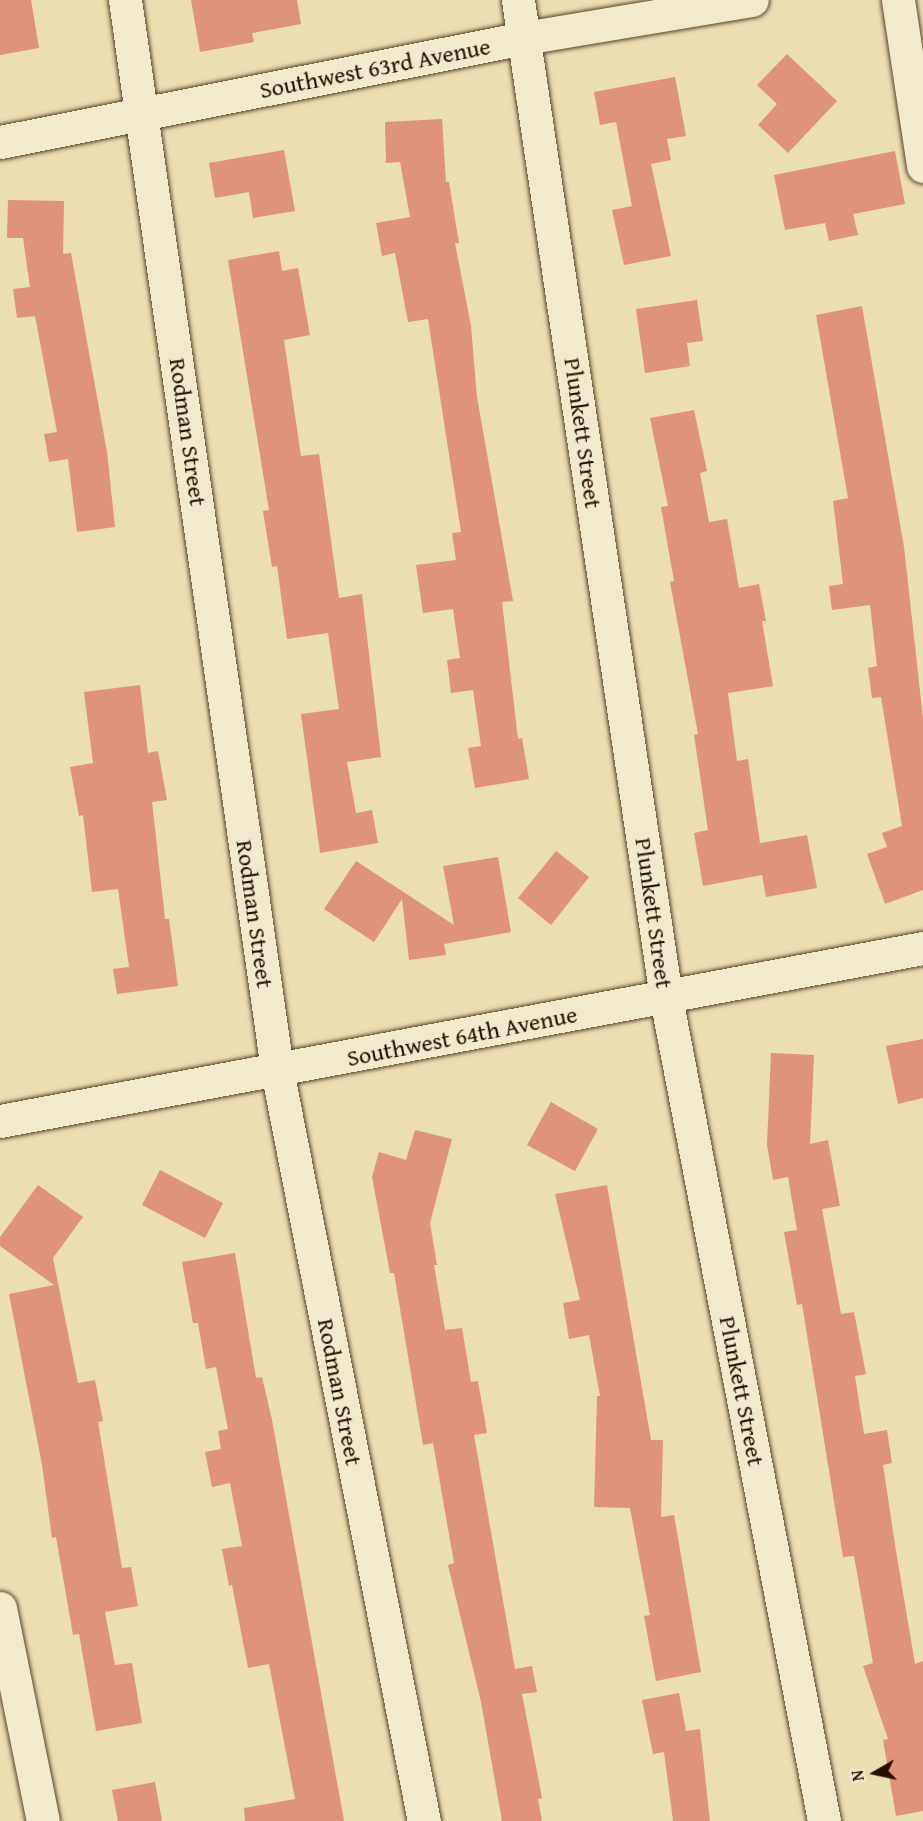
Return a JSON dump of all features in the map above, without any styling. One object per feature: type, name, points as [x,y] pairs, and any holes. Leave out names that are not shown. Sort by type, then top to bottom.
[{"type":"street","name":"Rodman Street","points":[[125,0],[143,113],[278,1070],[424,1821]]},
{"type":"street","name":"Plunkett Street","points":[[518,0],[666,998],[824,1821]]},
{"type":"street","name":"Southwest 63rd Avenue","points":[[0,142],[524,38],[752,0]]},
{"type":"street","points":[[898,0],[923,166]]},
{"type":"street","name":"Southwest 64th Avenue","points":[[0,1121],[923,948]]},
{"type":"street","points":[[0,1608],[43,1821]]},
{"type":"building","points":[[0,0],[31,0],[39,48],[0,55]]},
{"type":"building","points":[[191,0],[297,0],[301,24],[252,33],[254,42],[200,52]]},
{"type":"building","points":[[787,54],[837,101],[788,153],[758,125],[777,104],[757,85]]},
{"type":"building","points":[[675,77],[686,136],[667,139],[671,160],[651,164],[671,256],[624,265],[612,210],[632,206],[616,122],[600,125],[594,92]]},
{"type":"building","points":[[442,119],[446,182],[449,182],[459,243],[455,243],[471,326],[477,397],[513,601],[502,602],[518,739],[522,738],[529,779],[475,788],[468,748],[481,746],[473,690],[451,693],[447,660],[460,658],[453,609],[423,613],[416,565],[456,560],[452,533],[461,532],[428,319],[408,322],[395,253],[382,256],[376,223],[410,217],[400,162],[386,163],[385,122]]},
{"type":"building","points":[[284,150],[295,211],[253,218],[249,192],[215,198],[209,163]]},
{"type":"building","points":[[895,151],[905,204],[853,214],[858,235],[829,241],[825,223],[785,230],[774,175]]},
{"type":"building","points":[[8,200],[64,201],[63,254],[71,253],[107,452],[115,527],[77,532],[68,459],[49,462],[44,434],[57,432],[35,316],[17,318],[13,289],[30,287],[23,238],[7,238]]},
{"type":"building","points":[[279,251],[282,271],[298,268],[310,335],[284,340],[301,456],[319,454],[339,598],[362,594],[381,757],[347,762],[356,813],[372,810],[378,843],[320,853],[301,714],[339,709],[328,633],[287,639],[277,566],[272,567],[263,511],[269,510],[228,260]]},
{"type":"building","points":[[697,300],[703,341],[687,343],[690,366],[645,373],[636,309]]},
{"type":"building","points":[[862,306],[904,547],[923,718],[923,890],[885,904],[867,854],[887,847],[882,833],[902,826],[881,697],[872,698],[868,668],[877,666],[870,605],[832,610],[829,586],[843,584],[833,501],[848,498],[816,315]]},
{"type":"building","points":[[694,410],[707,471],[700,473],[709,522],[727,519],[739,588],[759,584],[766,621],[762,621],[773,686],[728,693],[737,761],[748,759],[760,843],[807,835],[817,888],[766,897],[762,875],[703,886],[694,833],[708,830],[694,735],[698,734],[670,582],[674,581],[661,507],[668,506],[650,418]]},
{"type":"building","points":[[140,685],[148,753],[158,751],[167,800],[152,802],[165,919],[169,919],[178,986],[117,994],[113,969],[129,967],[118,889],[92,892],[83,815],[79,816],[70,767],[93,763],[84,692]]},
{"type":"building","points":[[556,851],[589,877],[551,925],[518,898]]},
{"type":"building","points":[[498,857],[511,932],[444,944],[446,955],[409,960],[402,899],[374,942],[324,909],[356,861],[454,925],[443,866]]},
{"type":"building","points":[[923,1039],[923,1098],[898,1104],[886,1046]]},
{"type":"building","points":[[771,1053],[814,1055],[810,1144],[828,1140],[840,1206],[822,1209],[841,1314],[854,1312],[866,1374],[855,1376],[864,1434],[887,1430],[892,1463],[883,1465],[896,1551],[915,1664],[923,1661],[923,1811],[896,1816],[883,1740],[888,1739],[863,1666],[873,1663],[854,1556],[843,1557],[802,1304],[797,1305],[784,1232],[797,1230],[788,1177],[773,1180],[767,1145]]},
{"type":"building","points":[[551,1102],[598,1129],[575,1171],[527,1145]]},
{"type":"building","points":[[415,1130],[452,1139],[430,1223],[437,1265],[434,1265],[445,1330],[462,1328],[471,1382],[478,1381],[487,1433],[474,1435],[515,1669],[532,1666],[537,1692],[522,1694],[542,1798],[538,1799],[542,1821],[502,1821],[481,1702],[448,1565],[454,1563],[433,1443],[423,1445],[394,1273],[390,1273],[372,1177],[379,1152],[406,1160]]},
{"type":"building","points":[[160,1170],[223,1203],[205,1238],[142,1205]]},
{"type":"building","points":[[38,1185],[83,1217],[53,1258],[78,1383],[95,1380],[103,1421],[98,1422],[122,1568],[131,1567],[138,1606],[105,1612],[115,1665],[132,1663],[142,1723],[96,1731],[79,1634],[73,1635],[56,1537],[52,1538],[42,1465],[9,1294],[54,1285],[0,1246],[0,1237]]},
{"type":"building","points":[[607,1185],[651,1440],[663,1440],[661,1517],[674,1515],[701,1672],[656,1681],[644,1616],[650,1615],[630,1508],[594,1507],[597,1396],[600,1396],[589,1335],[569,1339],[563,1303],[580,1300],[555,1194]]},
{"type":"building","points":[[235,1253],[256,1378],[262,1377],[272,1420],[344,1821],[245,1821],[244,1808],[295,1799],[269,1664],[248,1668],[232,1585],[229,1586],[222,1549],[242,1546],[230,1483],[212,1487],[205,1452],[221,1449],[218,1431],[228,1429],[216,1367],[206,1369],[198,1323],[193,1323],[182,1262]]},
{"type":"building","points":[[679,1693],[686,1731],[700,1729],[710,1821],[673,1821],[664,1752],[653,1754],[642,1700]]},
{"type":"building","points":[[155,1782],[162,1821],[118,1821],[112,1790]]}]
